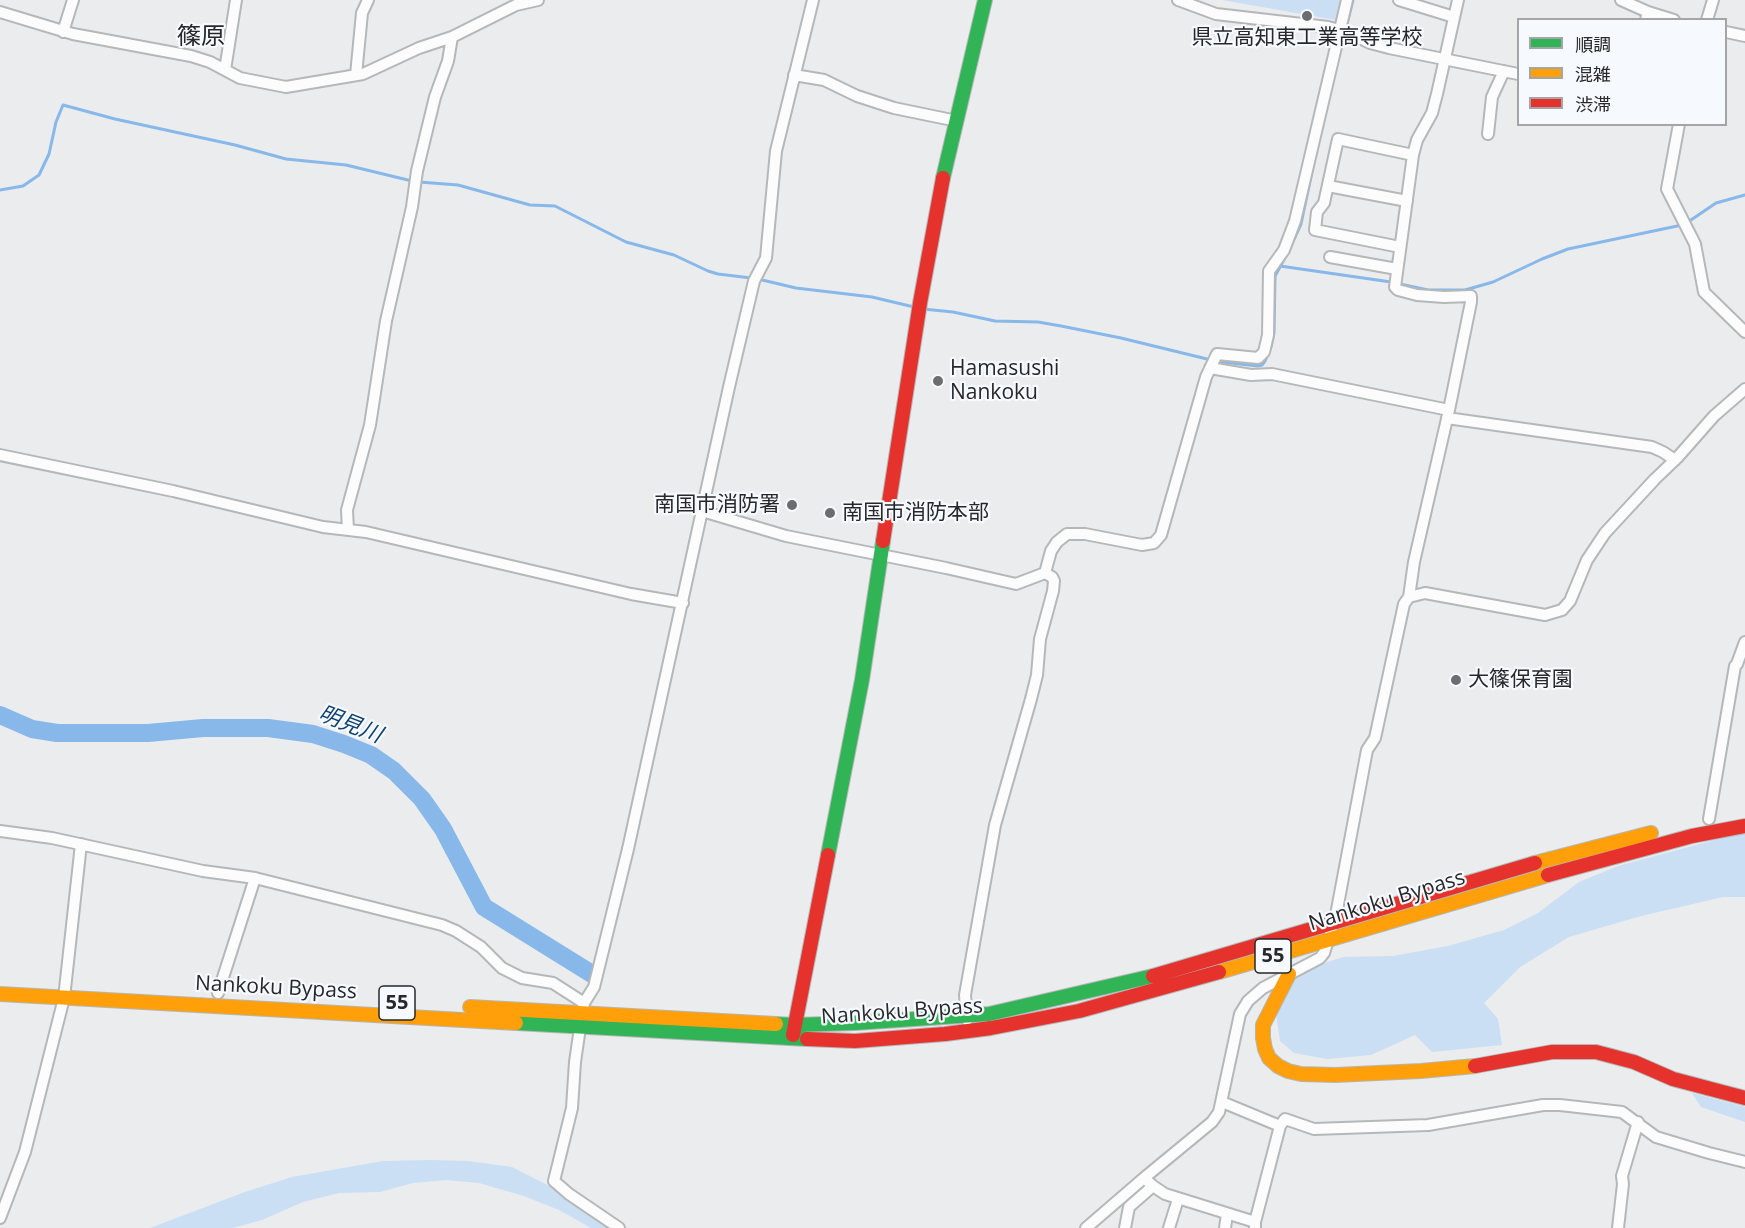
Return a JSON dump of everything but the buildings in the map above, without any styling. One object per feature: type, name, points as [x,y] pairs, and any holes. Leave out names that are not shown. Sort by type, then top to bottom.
[{"type":"main road","points":[[793,1039],[862,680],[919,307],[939,199],[986,0]]},
{"type":"main road","name":"Nankoku Bypass","points":[[0,994],[64,991],[218,993],[582,1015],[795,1025],[966,1016],[1021,1007],[1154,976],[1531,864],[1709,819],[1745,813]]},
{"type":"main road","name":"Nankoku Bypass","points":[[0,981],[64,991],[216,1005],[582,1015],[793,1039],[855,1041],[945,1034],[1014,1024],[1079,1011],[1540,877],[1692,836],[1745,826]]},
{"type":"main road","points":[[1289,974],[1263,1025],[1263,1038],[1269,1058],[1288,1071],[1301,1074],[1335,1075],[1421,1071],[1486,1065],[1552,1052],[1596,1052],[1634,1062],[1673,1079],[1745,1098]]},
{"type":"street","points":[[63,32],[73,0]]},
{"type":"street","points":[[225,70],[236,0]]},
{"type":"street","points":[[356,75],[362,13],[368,0]]},
{"type":"street","points":[[0,12],[63,32],[191,56],[210,62],[240,78],[286,87],[363,74],[419,48],[452,36],[516,2],[538,0]]},
{"type":"street","points":[[619,1228],[554,1181],[572,1108],[575,1062],[582,1015],[600,967],[683,603],[729,387],[756,279],[766,258],[776,151],[813,0]]},
{"type":"street","points":[[1178,0],[1216,14],[1340,30],[1389,48],[1517,74]]},
{"type":"street","points":[[1045,573],[1052,550],[1057,542],[1067,534],[1085,534],[1142,545],[1154,543],[1161,535],[1206,377],[1217,354],[1258,358],[1264,352],[1268,335],[1269,271],[1284,250],[1295,221],[1347,0]]},
{"type":"street","points":[[1399,0],[1454,17]]},
{"type":"street","points":[[1086,1228],[1212,1122],[1220,1112],[1240,1014],[1248,1001],[1263,988],[1324,954],[1336,915],[1367,750],[1375,738],[1404,604],[1409,597],[1414,562],[1448,414],[1471,296],[1426,296],[1398,290],[1395,287],[1413,155],[1417,140],[1432,112],[1458,0]]},
{"type":"street","points":[[1622,0],[1647,16]]},
{"type":"street","points":[[1708,18],[1713,0]]},
{"type":"street","points":[[1727,32],[1745,36]]},
{"type":"street","points":[[348,530],[347,510],[370,425],[386,321],[412,207],[415,181],[435,97],[448,61],[452,36]]},
{"type":"street","points":[[1488,134],[1492,97],[1504,71]]},
{"type":"street","points":[[794,75],[824,80],[857,96],[894,108],[957,121]]},
{"type":"street","points":[[1679,126],[1667,189],[1697,249],[1704,292],[1745,332]]},
{"type":"street","points":[[1400,247],[1315,230],[1317,212],[1324,203],[1338,139],[1413,155]]},
{"type":"street","points":[[1328,186],[1407,201]]},
{"type":"street","points":[[1330,257],[1397,269]]},
{"type":"street","points":[[1210,368],[1251,375],[1272,374],[1448,414],[1653,447],[1675,460]]},
{"type":"street","points":[[1409,597],[1425,593],[1545,615],[1562,610],[1570,601],[1587,560],[1605,533],[1714,416],[1745,389]]},
{"type":"street","points":[[0,455],[173,491],[323,527],[375,534],[631,594],[683,603]]},
{"type":"street","points":[[702,511],[786,536],[1016,584],[1045,573]]},
{"type":"street","points":[[968,1031],[966,986],[995,825],[1031,699],[1040,639],[1053,591],[1054,580],[1045,573]]},
{"type":"street","points":[[1709,819],[1735,666],[1745,642]]},
{"type":"street","points":[[0,831],[81,844],[203,871],[255,878],[441,925],[456,931],[481,947],[502,968],[522,978],[553,983],[582,1015]]},
{"type":"street","points":[[0,1218],[25,1152],[64,991],[81,844]]},
{"type":"street","points":[[218,993],[255,878]]},
{"type":"street","points":[[1222,1102],[1280,1126]]},
{"type":"street","points":[[1144,1178],[1165,1194],[1255,1225],[1280,1126],[1285,1119],[1314,1129],[1428,1125],[1560,1104],[1622,1112],[1656,1137],[1745,1162]]},
{"type":"street","points":[[1618,1228],[1622,1176],[1638,1122]]},
{"type":"street","points":[[1125,1228],[1129,1207],[1152,1186]]},
{"type":"street","points":[[1169,1228],[1178,1198]]},
{"type":"street","points":[[1225,1228],[1227,1214]]},
{"type":"shaded area","points":[[1222,0],[1340,0],[1336,20]]},
{"type":"shaded area","points":[[1745,834],[1745,897],[1723,897],[1641,916],[1569,937],[1520,967],[1484,1003],[1498,1019],[1502,1045],[1432,1052],[1415,1035],[1371,1055],[1327,1059],[1294,1053],[1280,1041],[1276,1014],[1286,989],[1304,970],[1343,957],[1393,956],[1448,946],[1504,930],[1538,913],[1579,882],[1618,866]]},
{"type":"shaded area","points":[[1692,1093],[1745,1107],[1745,1122],[1701,1107]]},
{"type":"shaded area","points":[[383,1161],[468,1161],[512,1167],[559,1191],[622,1228],[591,1228],[559,1210],[524,1196],[479,1183],[446,1180],[413,1183],[380,1192],[339,1193],[303,1202],[262,1220],[233,1228],[150,1228],[292,1177]]},
{"type":"waterway","points":[[1346,28],[1353,0]]},
{"type":"waterway","points":[[0,190],[23,186],[39,175],[49,154],[56,122],[63,105],[286,159],[346,165],[412,181]]},
{"type":"waterway","points":[[1289,250],[1301,224],[1314,162]]},
{"type":"waterway","points":[[419,182],[458,185],[530,205],[555,206],[626,242],[674,255],[718,274],[751,278]]},
{"type":"waterway","points":[[1688,222],[1716,203],[1745,195]]},
{"type":"waterway","points":[[1400,284],[1428,290],[1465,290],[1493,282],[1568,249],[1682,225]]},
{"type":"waterway","points":[[1222,362],[1258,366],[1265,361],[1274,333],[1275,276],[1286,256]]},
{"type":"waterway","points":[[1280,266],[1391,282]]},
{"type":"waterway","points":[[758,279],[796,288],[872,297],[914,307]]},
{"type":"waterway","points":[[923,309],[953,312],[995,321],[1038,322],[1061,326],[1207,359]]},
{"type":"waterway","name":"明見川","points":[[0,715],[32,729],[57,733],[148,733],[203,728],[268,728],[313,734],[371,755],[394,771],[422,799],[443,829],[484,907],[592,974]]},
{"type":"traffic: fast","points":[[943,178],[985,0]]},
{"type":"traffic: fast","points":[[828,855],[862,680],[883,541]]},
{"type":"traffic: fast","points":[[776,1024],[855,1023],[989,1014],[1153,976]]},
{"type":"traffic: fast","points":[[516,1023],[807,1039]]},
{"type":"traffic: slow","points":[[1535,863],[1651,833]]},
{"type":"traffic: slow","points":[[1219,972],[1548,875]]},
{"type":"traffic: slow","points":[[1289,974],[1263,1025],[1263,1038],[1269,1058],[1288,1071],[1301,1074],[1335,1075],[1475,1066]]},
{"type":"traffic: slow","points":[[0,994],[516,1023]]},
{"type":"traffic: slow","points":[[470,1007],[776,1024]]},
{"type":"traffic: jam","points":[[883,541],[920,303],[943,178]]},
{"type":"traffic: jam","points":[[1548,875],[1692,836],[1745,826]]},
{"type":"traffic: jam","points":[[793,1035],[828,855]]},
{"type":"traffic: jam","points":[[1153,976],[1535,863]]},
{"type":"traffic: jam","points":[[807,1039],[855,1041],[991,1028],[1079,1011],[1219,972]]},
{"type":"traffic: jam","points":[[1475,1066],[1552,1052],[1596,1052],[1634,1062],[1673,1079],[1745,1098]]},
{"type":"place","name":"県立高知東工業高等学校","points":[[1307,16]]},
{"type":"place","name":"Hamasushi Nankoku","points":[[938,381]]},
{"type":"place","name":"南国市消防署","points":[[792,505]]},
{"type":"place","name":"南国市消防本部","points":[[830,513]]},
{"type":"place","name":"大篠保育園","points":[[1456,680]]},
{"type":"district","name":"篠原","points":[[201,37]]}]
